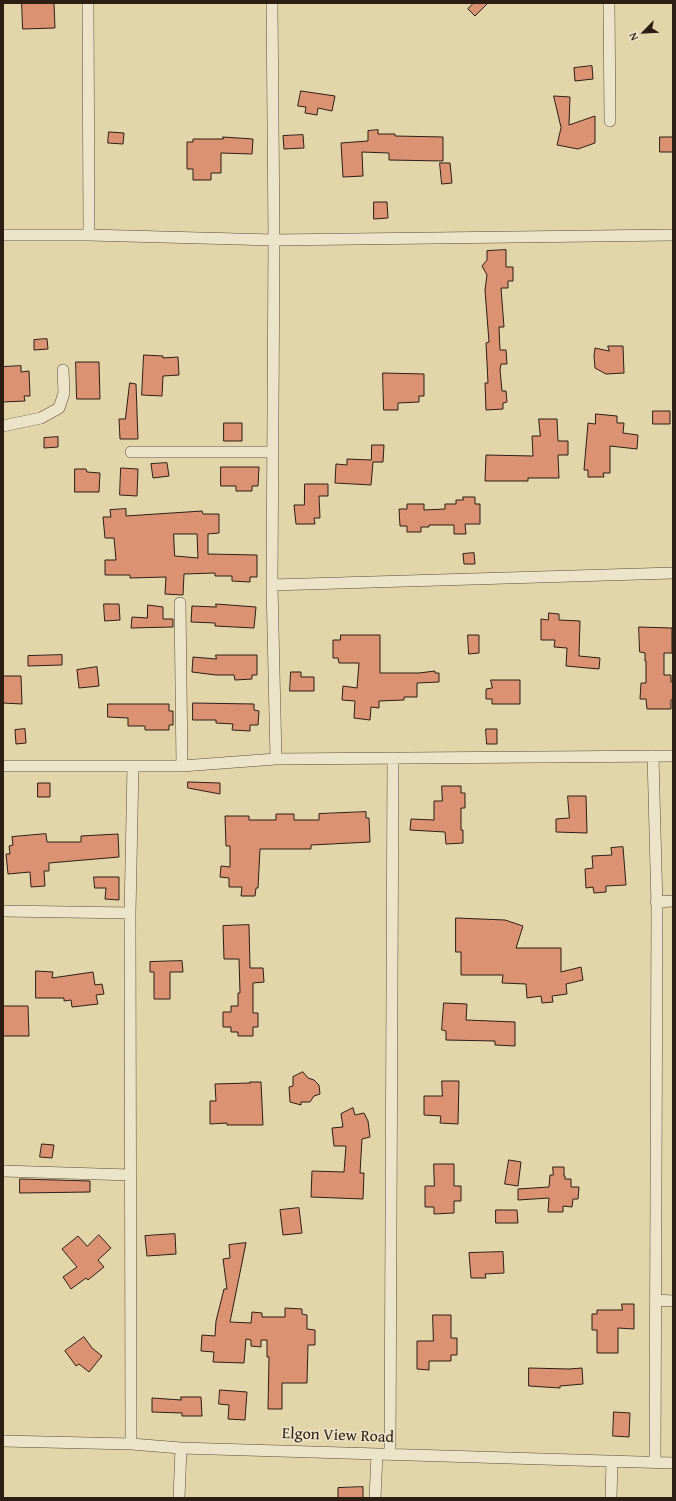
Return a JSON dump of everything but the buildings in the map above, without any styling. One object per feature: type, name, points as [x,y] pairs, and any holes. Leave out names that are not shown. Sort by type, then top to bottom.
[{"type":"street","points":[[88,3],[89,235]]},
{"type":"street","points":[[272,3],[274,240],[272,585],[276,759]]},
{"type":"street","points":[[609,3],[610,121]]},
{"type":"street","points":[[3,236],[89,235],[274,240],[673,235]]},
{"type":"street","points":[[3,426],[41,418],[59,408],[64,393],[63,370]]},
{"type":"street","points":[[132,452],[273,452]]},
{"type":"street","points":[[272,585],[673,573]]},
{"type":"street","points":[[180,603],[182,766]]},
{"type":"street","points":[[653,756],[656,902],[655,1463]]},
{"type":"street","points":[[3,766],[182,766],[276,759],[673,756]]},
{"type":"street","points":[[390,1454],[393,758]]},
{"type":"street","points":[[131,1444],[130,912],[133,766]]},
{"type":"street","points":[[656,902],[673,901]]},
{"type":"street","points":[[3,911],[130,912]]},
{"type":"street","points":[[3,1171],[130,1175]]},
{"type":"street","points":[[656,1300],[673,1301]]},
{"type":"street","name":"Elgon View Road","points":[[3,1441],[131,1444],[181,1448],[673,1463]]},
{"type":"street","points":[[179,1498],[181,1448]]},
{"type":"street","points":[[375,1498],[377,1454]]},
{"type":"street","points":[[611,1498],[612,1461]]}]
